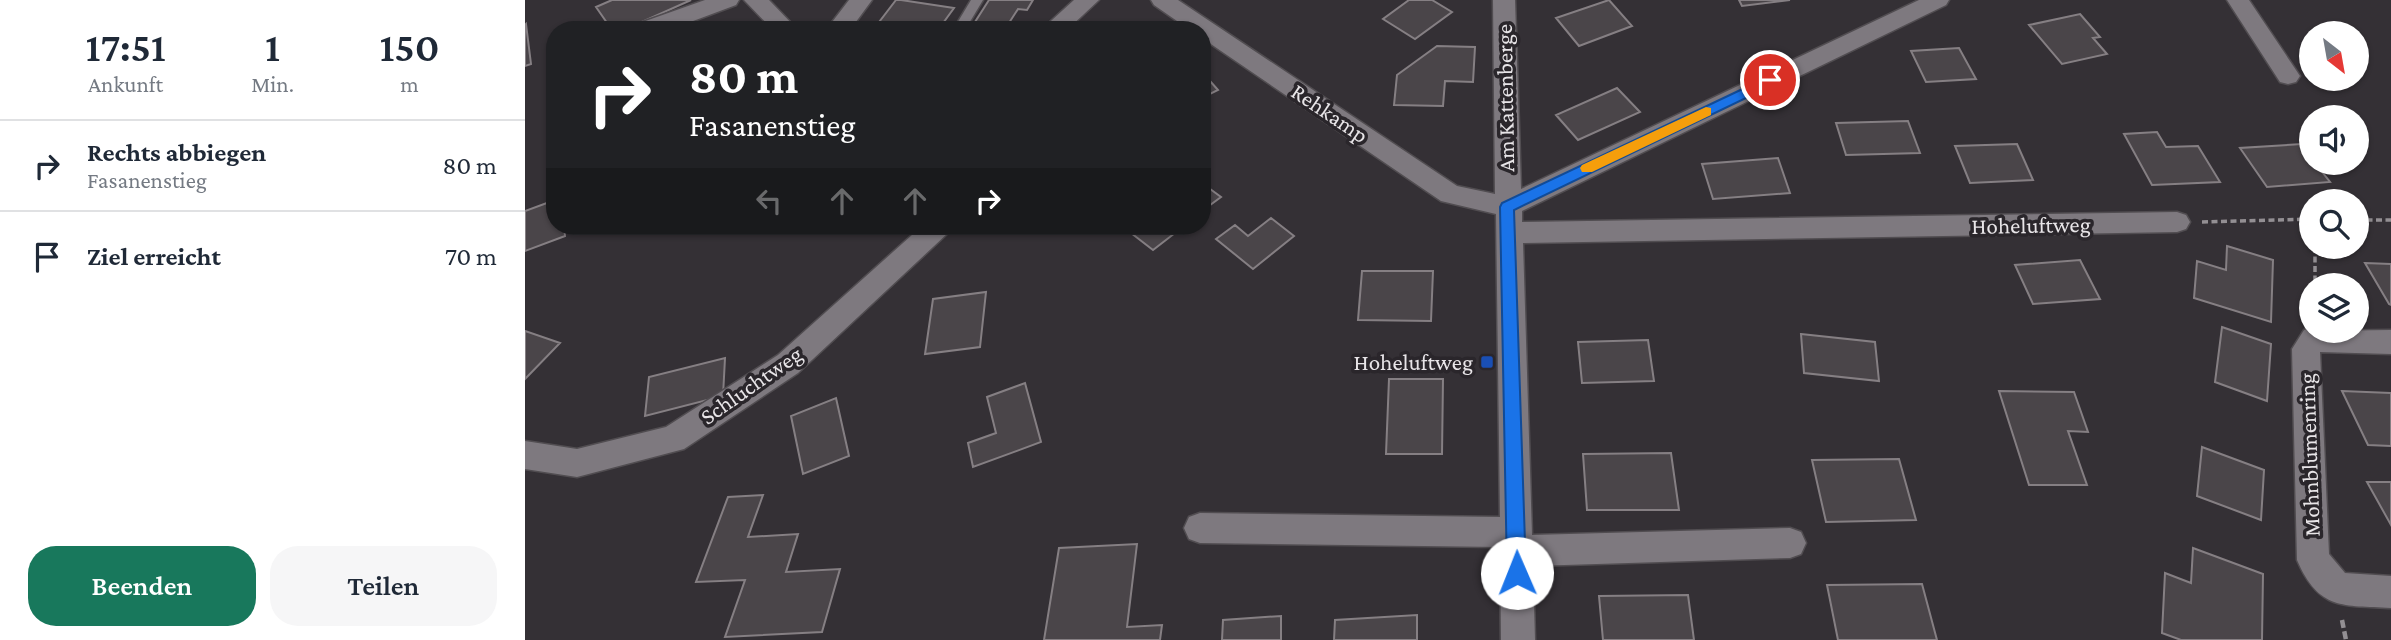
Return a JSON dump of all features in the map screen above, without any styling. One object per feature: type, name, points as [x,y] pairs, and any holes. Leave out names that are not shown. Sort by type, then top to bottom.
[{"type":"street","points":[[670,21],[728,0]]},
{"type":"street","points":[[755,0],[777,21]]},
{"type":"street","points":[[844,21],[861,0]]},
{"type":"street","points":[[1063,21],[1088,0]]},
{"type":"street","name":"Rehkamp","points":[[1162,0],[1193,21]]},
{"type":"street","name":"Am Kattenberge","points":[[1504,0],[1518,640]]},
{"type":"street","points":[[1507,220],[1938,0]]},
{"type":"street","points":[[2238,0],[2288,76]]},
{"type":"street","name":"Rehkamp","points":[[1211,33],[1450,194],[1507,220]]},
{"type":"street","name":"Hoheluftweg","points":[[1507,220],[2177,222]]},
{"type":"street","name":"Schluchtweg","points":[[525,455],[577,463],[673,439],[788,364],[929,235]]},
{"type":"street","name":"Mohnblumenring","points":[[2391,342],[2314,338],[2306,349],[2313,560],[2337,589],[2391,592]]},
{"type":"street","points":[[1200,528],[1516,541],[1790,543]]},
{"type":"lane","points":[[964,21],[977,0]]},
{"type":"path","points":[[2177,222],[2299,219]]},
{"type":"path","points":[[2369,220],[2391,220]]},
{"type":"building","points":[[612,0],[691,0],[644,21],[606,21],[596,7]]},
{"type":"building","points":[[896,0],[954,8],[945,21],[880,21]]},
{"type":"building","points":[[989,0],[1033,0],[1027,10],[1018,9],[1010,21],[976,21]]},
{"type":"building","points":[[1409,0],[1432,0],[1452,12],[1415,39],[1383,19]]},
{"type":"building","points":[[1609,0],[1632,26],[1579,46],[1556,18]]},
{"type":"building","points":[[1739,0],[1790,0],[1742,6]]},
{"type":"building","points":[[2080,14],[2100,37],[2093,38],[2107,54],[2062,64],[2029,25]]},
{"type":"building","points":[[525,25],[531,64],[525,66]]},
{"type":"building","points":[[1437,46],[1475,47],[1473,82],[1445,81],[1443,106],[1394,105],[1397,75]]},
{"type":"building","points":[[1959,48],[1976,79],[1926,82],[1911,51]]},
{"type":"building","points":[[1211,82],[1218,90],[1211,94]]},
{"type":"building","points":[[1617,88],[1640,112],[1578,140],[1556,115]]},
{"type":"building","points":[[1908,121],[1920,153],[1846,155],[1836,123]]},
{"type":"building","points":[[2157,132],[2166,147],[2198,146],[2220,182],[2152,185],[2124,134]]},
{"type":"building","points":[[2017,144],[2033,180],[1970,183],[1955,146]]},
{"type":"building","points":[[2299,144],[2299,175],[2324,175],[2330,182],[2267,187],[2240,148]]},
{"type":"building","points":[[1778,158],[1790,193],[1713,199],[1702,164]]},
{"type":"building","points":[[1211,190],[1221,197],[1211,204]]},
{"type":"building","points":[[546,203],[546,235],[565,236],[525,251],[525,211]]},
{"type":"building","points":[[1271,218],[1294,236],[1253,269],[1216,239],[1235,225],[1248,236]]},
{"type":"building","points":[[1134,235],[1172,235],[1153,250]]},
{"type":"building","points":[[2227,246],[2273,260],[2271,322],[2194,298],[2197,261],[2226,270]]},
{"type":"building","points":[[2080,260],[2100,299],[2033,304],[2015,265]]},
{"type":"building","points":[[2365,263],[2391,264],[2391,305],[2389,304]]},
{"type":"building","points":[[1362,271],[1433,271],[1431,321],[1358,320]]},
{"type":"building","points":[[986,292],[980,347],[925,354],[933,299]]},
{"type":"building","points":[[2222,327],[2271,344],[2267,401],[2215,382]]},
{"type":"building","points":[[525,331],[560,343],[525,379]]},
{"type":"building","points":[[1801,334],[1875,342],[1879,381],[1804,373]]},
{"type":"building","points":[[1648,340],[1654,381],[1582,383],[1578,342]]},
{"type":"building","points":[[725,358],[723,396],[645,416],[649,377]]},
{"type":"building","points":[[1389,379],[1443,379],[1442,454],[1386,454]]},
{"type":"building","points":[[1025,383],[1041,442],[973,467],[968,443],[996,433],[987,397]]},
{"type":"building","points":[[1999,391],[2074,392],[2088,432],[2068,431],[2087,485],[2029,485]]},
{"type":"building","points":[[2342,391],[2391,393],[2391,446],[2368,445]]},
{"type":"building","points":[[836,398],[849,456],[803,474],[791,416]]},
{"type":"building","points":[[2202,447],[2264,470],[2261,520],[2197,496]]},
{"type":"building","points":[[1671,453],[1679,510],[1587,510],[1583,454]]},
{"type":"building","points":[[1899,459],[1916,520],[1826,522],[1812,460]]},
{"type":"building","points":[[2367,482],[2391,482],[2391,525]]},
{"type":"building","points":[[763,495],[748,537],[798,534],[786,572],[840,569],[822,632],[725,637],[745,580],[696,582],[728,497]]},
{"type":"building","points":[[1137,544],[1127,627],[1162,625],[1160,640],[1044,640],[1059,548]]},
{"type":"building","points":[[2193,548],[2263,574],[2262,640],[2181,640],[2162,633],[2165,573],[2191,583]]},
{"type":"building","points":[[1922,584],[1937,640],[1838,640],[1827,585]]},
{"type":"building","points":[[1688,595],[1694,640],[1603,640],[1599,596]]},
{"type":"building","points":[[1417,615],[1417,640],[1334,640],[1335,620]]},
{"type":"building","points":[[1281,616],[1281,640],[1222,640],[1223,620]]},
{"type":"slow traffic","points":[[1587,168],[1706,112]]},
{"type":"place","name":"Hoheluftweg","points":[[1487,362]]},
{"type":"route","points":[[1517,573],[1507,207],[1770,80]]}]
